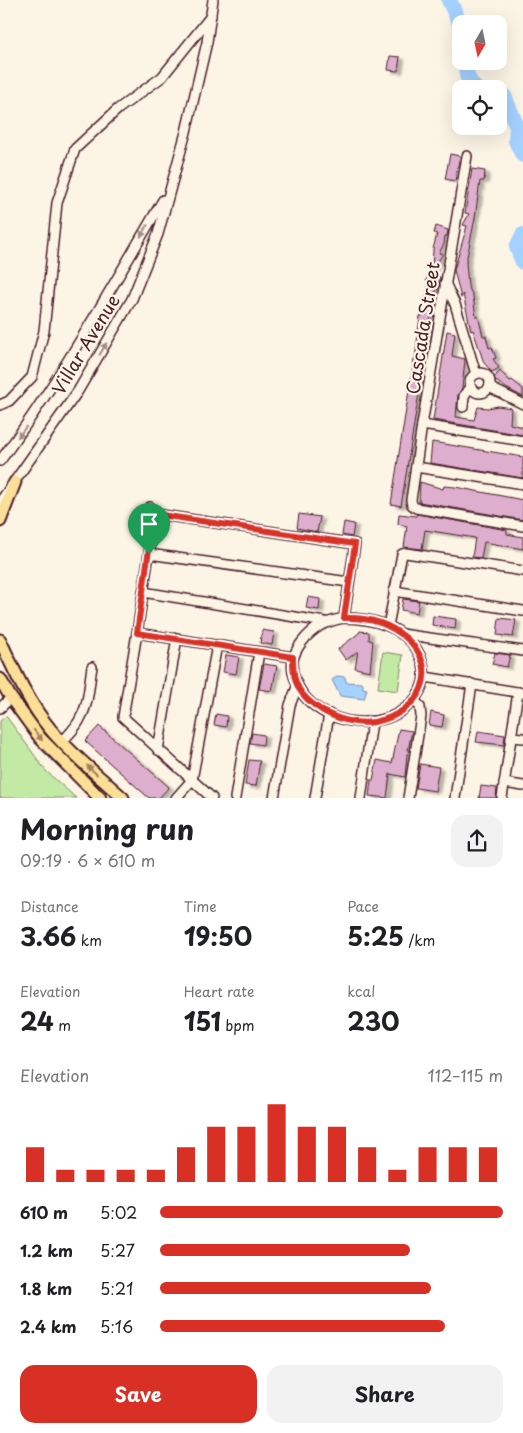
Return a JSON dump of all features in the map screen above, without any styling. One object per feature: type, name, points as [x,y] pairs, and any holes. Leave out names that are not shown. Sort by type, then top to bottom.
[{"type":"main road","points":[[0,521],[15,482]]},
{"type":"main road","points":[[0,640],[41,717],[62,742],[123,798]]},
{"type":"main road","points":[[0,679],[40,739],[100,798]]},
{"type":"street","name":"Villar Avenue","points":[[0,502],[78,391],[132,299],[158,234],[186,132],[207,42],[213,0]]},
{"type":"street","points":[[0,405],[9,401],[32,377],[44,330],[57,203],[75,149],[118,109],[162,77],[211,16]]},
{"type":"street","name":"Cascada Street","points":[[467,156],[411,500],[412,505],[416,508],[523,526]]},
{"type":"street","name":"Villar Avenue","points":[[0,461],[58,376],[169,189]]},
{"type":"street","points":[[445,283],[455,304],[476,374]]},
{"type":"street","points":[[463,407],[464,396],[470,387],[470,381],[476,374],[483,374],[488,377],[489,387],[485,392],[478,393],[470,387]]},
{"type":"street","points":[[489,387],[523,404]]},
{"type":"street","points":[[422,425],[523,441]]},
{"type":"street","points":[[416,468],[523,484]]},
{"type":"street","points":[[212,798],[123,717],[149,554],[152,510],[355,544],[344,618]]},
{"type":"street","points":[[388,626],[402,554],[406,553],[523,571]]},
{"type":"street","points":[[149,554],[349,582]]},
{"type":"street","points":[[394,591],[523,611]]},
{"type":"street","points":[[143,592],[325,622],[344,618],[365,619],[388,626],[413,644],[424,664],[425,677],[421,690],[415,700],[388,718],[372,722],[348,721],[329,714],[313,704],[298,687],[292,671],[293,657],[299,645],[308,635],[325,622]]},
{"type":"street","points":[[137,633],[293,657]]},
{"type":"street","points":[[401,634],[523,651]]},
{"type":"street","points":[[158,750],[177,638]]},
{"type":"street","points":[[176,798],[192,780],[217,645]]},
{"type":"street","points":[[235,798],[259,652]]},
{"type":"street","points":[[62,742],[76,727],[81,718],[85,708],[92,668]]},
{"type":"street","points":[[425,677],[521,693],[511,737],[502,798]]},
{"type":"street","points":[[455,798],[472,684]]},
{"type":"street","points":[[274,798],[290,705],[298,687]]},
{"type":"street","points":[[0,708],[11,698]]},
{"type":"street","points":[[408,798],[421,716],[420,706],[415,700]]},
{"type":"street","points":[[315,798],[329,714]]},
{"type":"street","points":[[361,798],[372,722]]},
{"type":"street","points":[[511,737],[523,738]]},
{"type":"street","points":[[504,784],[523,786]]},
{"type":"green space","points":[[383,652],[403,655],[398,691],[378,688]]},
{"type":"green space","points":[[6,716],[46,771],[76,798],[0,798],[0,721]]},
{"type":"water","points":[[338,676],[345,677],[346,682],[363,683],[363,688],[367,689],[364,699],[340,696],[332,680]]},
{"type":"building","points":[[390,56],[400,57],[398,71],[388,70]]},
{"type":"building","points":[[450,154],[460,156],[455,181],[445,179]]},
{"type":"building","points":[[472,169],[485,171],[484,181],[480,181],[466,262],[468,286],[473,296],[476,317],[478,316],[483,336],[486,336],[489,348],[492,347],[496,358],[493,359],[499,368],[492,372],[484,363],[473,330],[471,331],[463,294],[461,298],[454,270],[467,226],[463,225],[469,214],[465,213]]},
{"type":"building","points":[[436,226],[448,230],[439,253],[443,254],[432,270],[433,249],[437,234],[434,233]]},
{"type":"building","points":[[429,273],[440,277],[437,290],[428,304],[433,305],[401,506],[391,504],[415,360],[420,316],[422,316],[429,282],[426,281]]},
{"type":"building","points":[[447,331],[455,333],[452,356],[465,359],[456,417],[474,420],[478,407],[498,406],[511,408],[510,424],[523,427],[523,435],[433,420]]},
{"type":"building","points":[[500,371],[510,381],[512,380],[523,389],[523,397],[493,379]]},
{"type":"building","points":[[432,442],[523,457],[523,478],[430,463]]},
{"type":"building","points":[[420,482],[443,489],[444,486],[455,487],[523,500],[523,520],[419,502]]},
{"type":"building","points":[[299,514],[320,517],[317,532],[297,528]]},
{"type":"building","points":[[399,514],[416,516],[417,514],[507,530],[507,534],[523,537],[523,549],[484,542],[481,558],[472,557],[475,538],[425,530],[422,549],[404,547],[407,526],[398,524]]},
{"type":"building","points":[[344,522],[354,524],[352,537],[342,535]]},
{"type":"building","points":[[308,597],[320,599],[319,610],[306,608]]},
{"type":"building","points":[[403,599],[419,601],[417,613],[401,610]]},
{"type":"building","points":[[433,616],[456,619],[455,629],[432,625]]},
{"type":"building","points":[[499,618],[516,620],[513,637],[497,635]]},
{"type":"building","points":[[262,630],[274,632],[272,645],[260,643]]},
{"type":"building","points":[[360,631],[369,632],[369,640],[373,641],[370,671],[355,668],[358,651],[346,660],[338,649]]},
{"type":"building","points":[[495,653],[510,655],[507,667],[492,664]]},
{"type":"building","points":[[226,655],[239,657],[236,674],[223,672]]},
{"type":"building","points":[[264,664],[277,666],[272,691],[259,689]]},
{"type":"building","points":[[431,712],[444,715],[442,727],[429,725]]},
{"type":"building","points":[[216,714],[227,716],[226,727],[214,725]]},
{"type":"building","points":[[99,726],[169,787],[159,798],[149,798],[85,741]]},
{"type":"building","points":[[399,729],[412,731],[405,777],[390,774],[387,798],[369,796],[371,780],[373,780],[377,760],[392,763]]},
{"type":"building","points":[[478,731],[505,735],[504,745],[476,742]]},
{"type":"building","points":[[252,733],[264,735],[263,745],[250,743]]},
{"type":"building","points":[[249,760],[260,761],[256,786],[245,785]]},
{"type":"building","points":[[420,764],[439,767],[435,791],[416,788]]},
{"type":"building","points":[[481,786],[497,788],[496,798],[479,798]]},
{"type":"waterway","points":[[449,0],[456,15]]},
{"type":"waterway","points":[[466,70],[469,80]]},
{"type":"waterway","points":[[507,103],[517,127],[516,141],[523,155]]},
{"type":"waterway","points":[[523,235],[517,247],[523,262]]},
{"type":"route","points":[[154,514],[355,544],[344,618],[365,619],[388,626],[413,644],[424,664],[425,677],[421,690],[415,700],[408,706],[388,718],[372,722],[348,721],[329,714],[304,696],[298,687],[292,671],[293,657],[137,633],[149,554],[154,514]]}]
